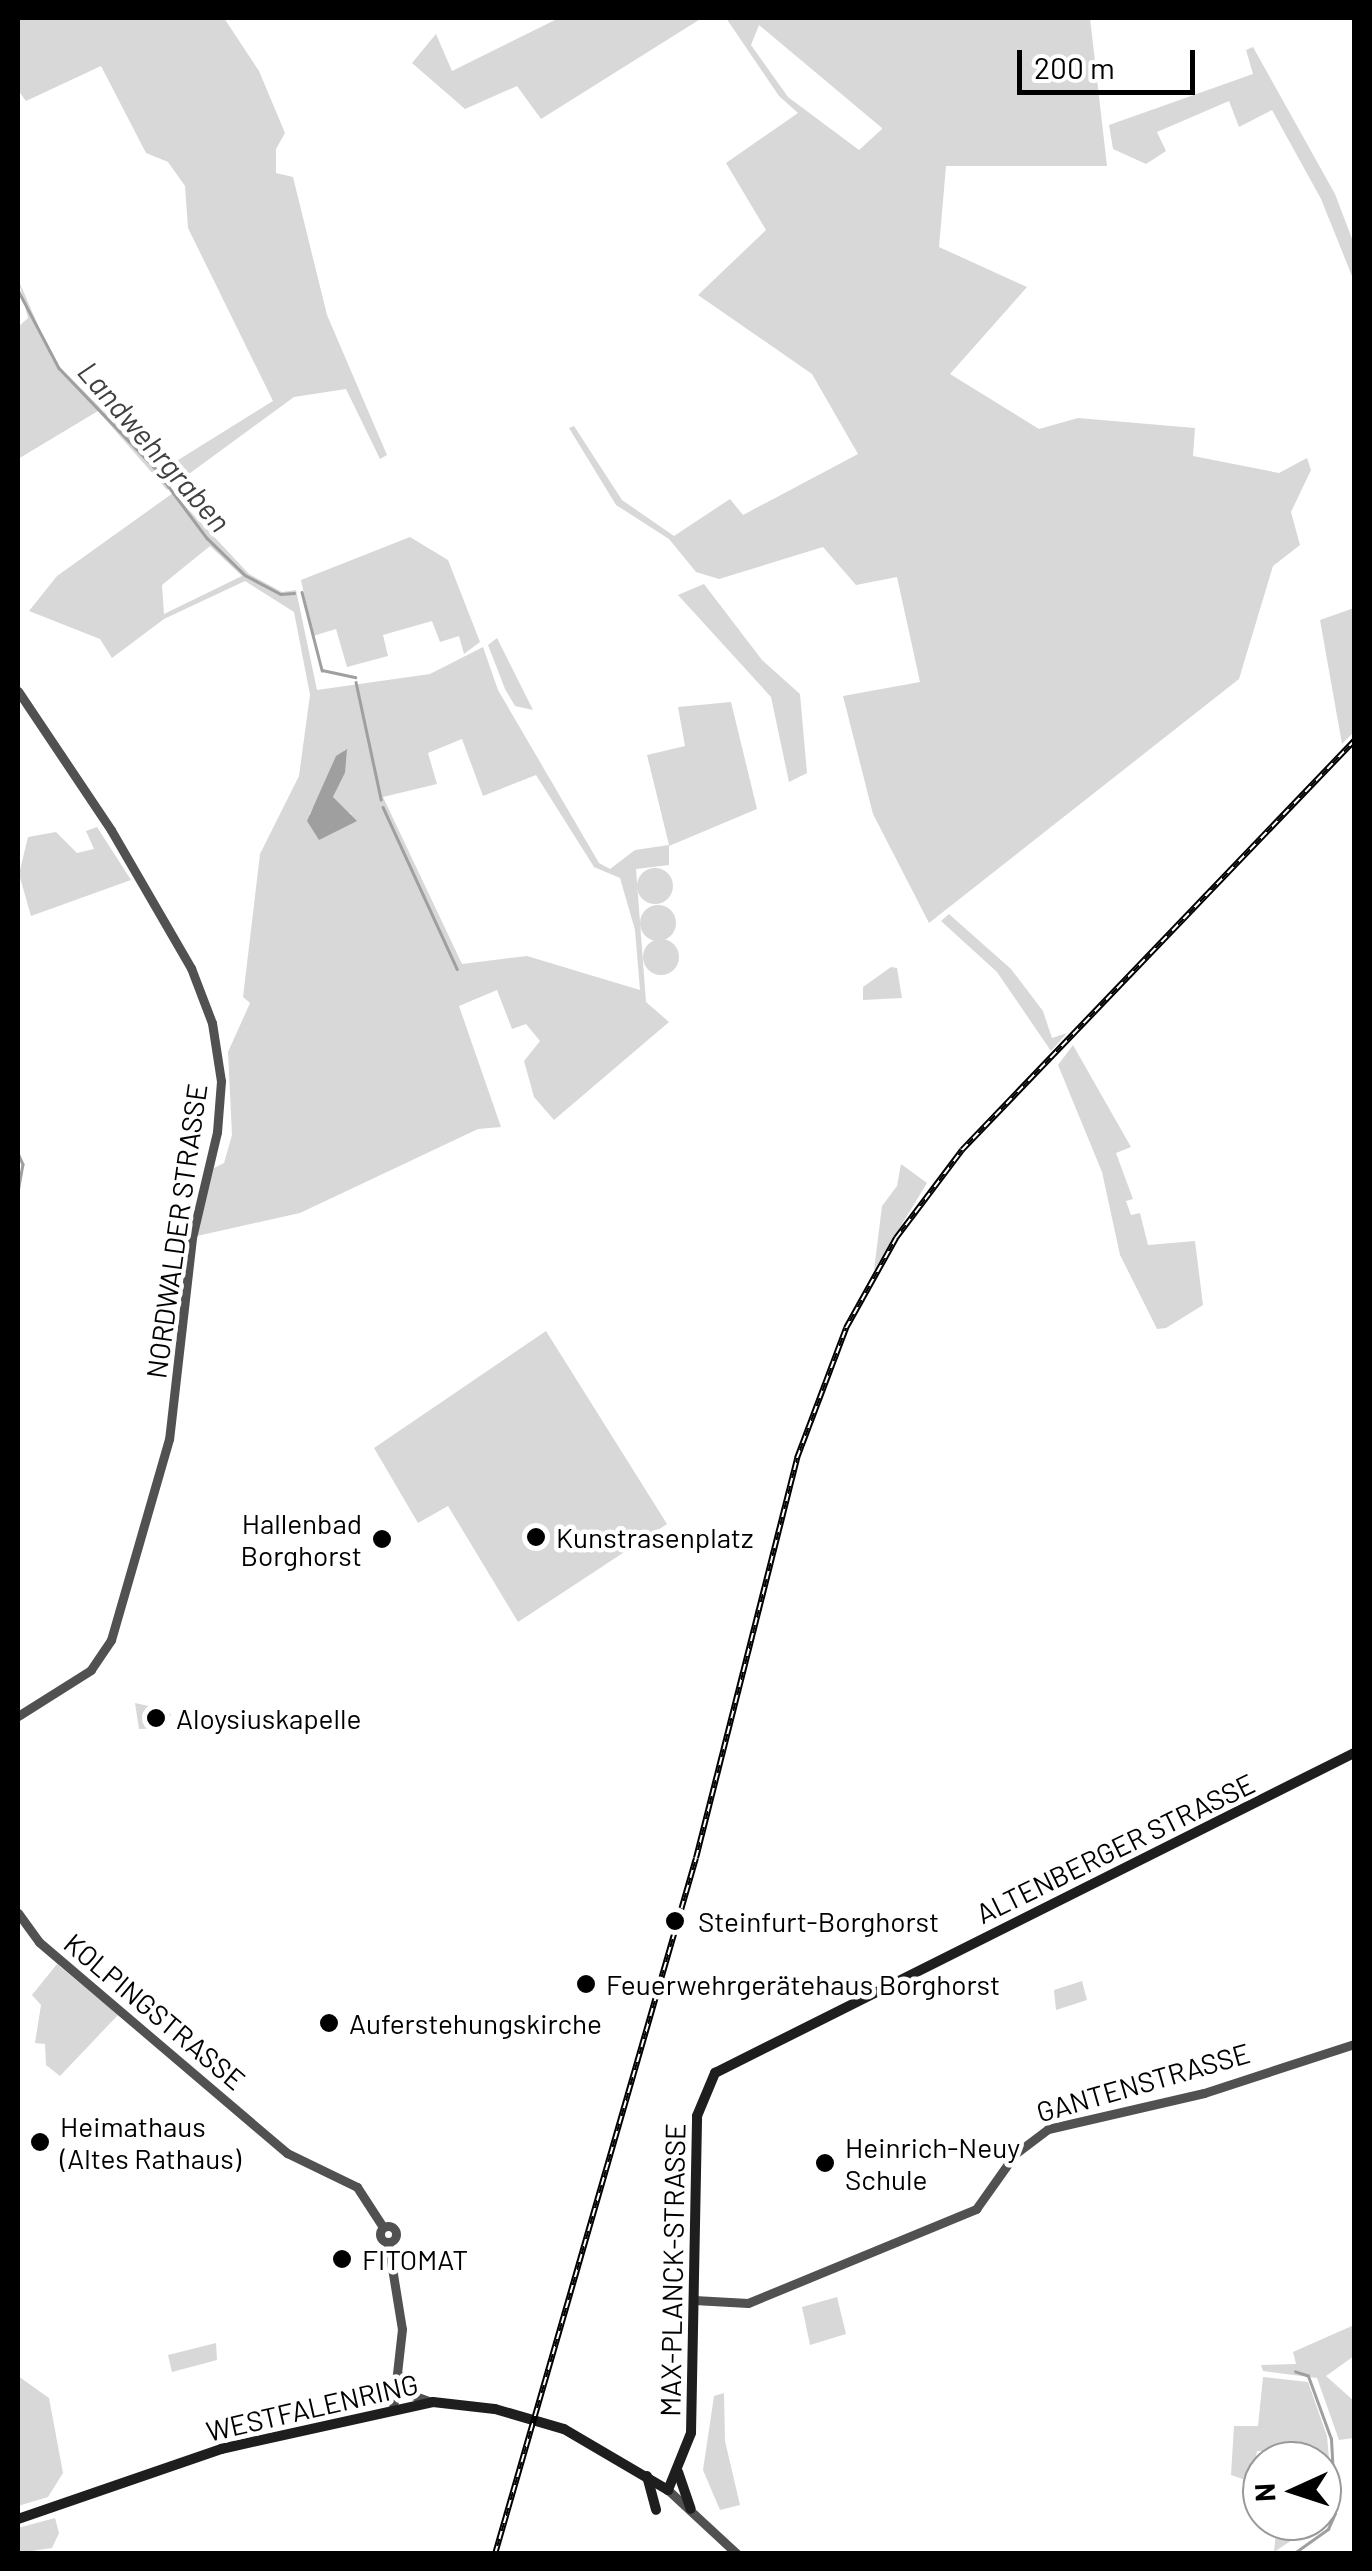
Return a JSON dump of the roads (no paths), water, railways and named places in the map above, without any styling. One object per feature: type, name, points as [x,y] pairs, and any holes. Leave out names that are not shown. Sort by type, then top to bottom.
[{"type":"main road","name":"ALTENBERGER STRASSE","points":[[698,2106],[715,2073],[744,2057],[1354,1754]]},
{"type":"main road","name":"MAX-PLANCK-STRASSE","points":[[668,2490],[691,2433],[698,2106]]},
{"type":"main road","name":"WESTFALENRING","points":[[18,2520],[222,2449],[433,2402],[495,2409],[550,2424],[668,2490]]},
{"type":"main road","points":[[678,2471],[691,2509]]},
{"type":"main road","points":[[646,2475],[656,2510]]},
{"type":"street","name":"NORDWALDER STRASSE","points":[[18,691],[111,830],[190,968],[212,1023],[221,1081],[217,1132],[192,1238],[170,1439],[111,1640],[91,1670],[18,1716]]},
{"type":"street","name":"KOLPINGSTRASSE","points":[[18,1913],[34,1937],[287,2153],[357,2187],[383,2227],[380,2237],[388,2243],[400,2317],[399,2373],[393,2409]]},
{"type":"street","name":"GANTENSTRASSE","points":[[694,2300],[752,2301],[976,2209],[1038,2133],[1204,2093],[1354,2044]]},
{"type":"street","points":[[399,2373],[404,2392],[433,2402]]},
{"type":"street","points":[[668,2490],[737,2554]]},
{"type":"waterway","name":"Landwehrgraben","points":[[18,290],[59,368],[154,467],[207,538],[245,575],[280,594],[294,593]]},
{"type":"waterway","name":"Landwehrgraben","points":[[302,592],[322,670],[355,677]]},
{"type":"waterway","name":"Landwehrgraben","points":[[356,682],[381,799]]},
{"type":"waterway","name":"Landwehrgraben","points":[[383,807],[457,969]]},
{"type":"waterway","points":[[18,1153],[23,1164],[18,1192]]},
{"type":"waterway","points":[[1293,2554],[1328,2529],[1335,2513],[1331,2439],[1308,2376],[1296,2372]]},
{"type":"railway","points":[[495,2554],[696,1858],[797,1458],[846,1328],[896,1238],[962,1150],[1354,741]]},
{"type":"place","name":"Kunstrasenplatz","points":[[536,1537]]},
{"type":"place","name":"Hallenbad Borghorst","points":[[382,1539]]},
{"type":"place","name":"Aloysiuskapelle","points":[[156,1718]]},
{"type":"place","name":"Steinfurt-Borghorst","points":[[675,1921]]},
{"type":"place","name":"Feuerwehrgerätehaus Borghorst","points":[[586,1984]]},
{"type":"place","name":"Auferstehungskirche","points":[[329,2023]]},
{"type":"place","name":"Heimathaus (Altes Rathaus)","points":[[40,2142]]},
{"type":"place","name":"Heinrich-Neuy Schule","points":[[825,2163]]},
{"type":"place","name":"FITOMAT","points":[[342,2259]]}]
